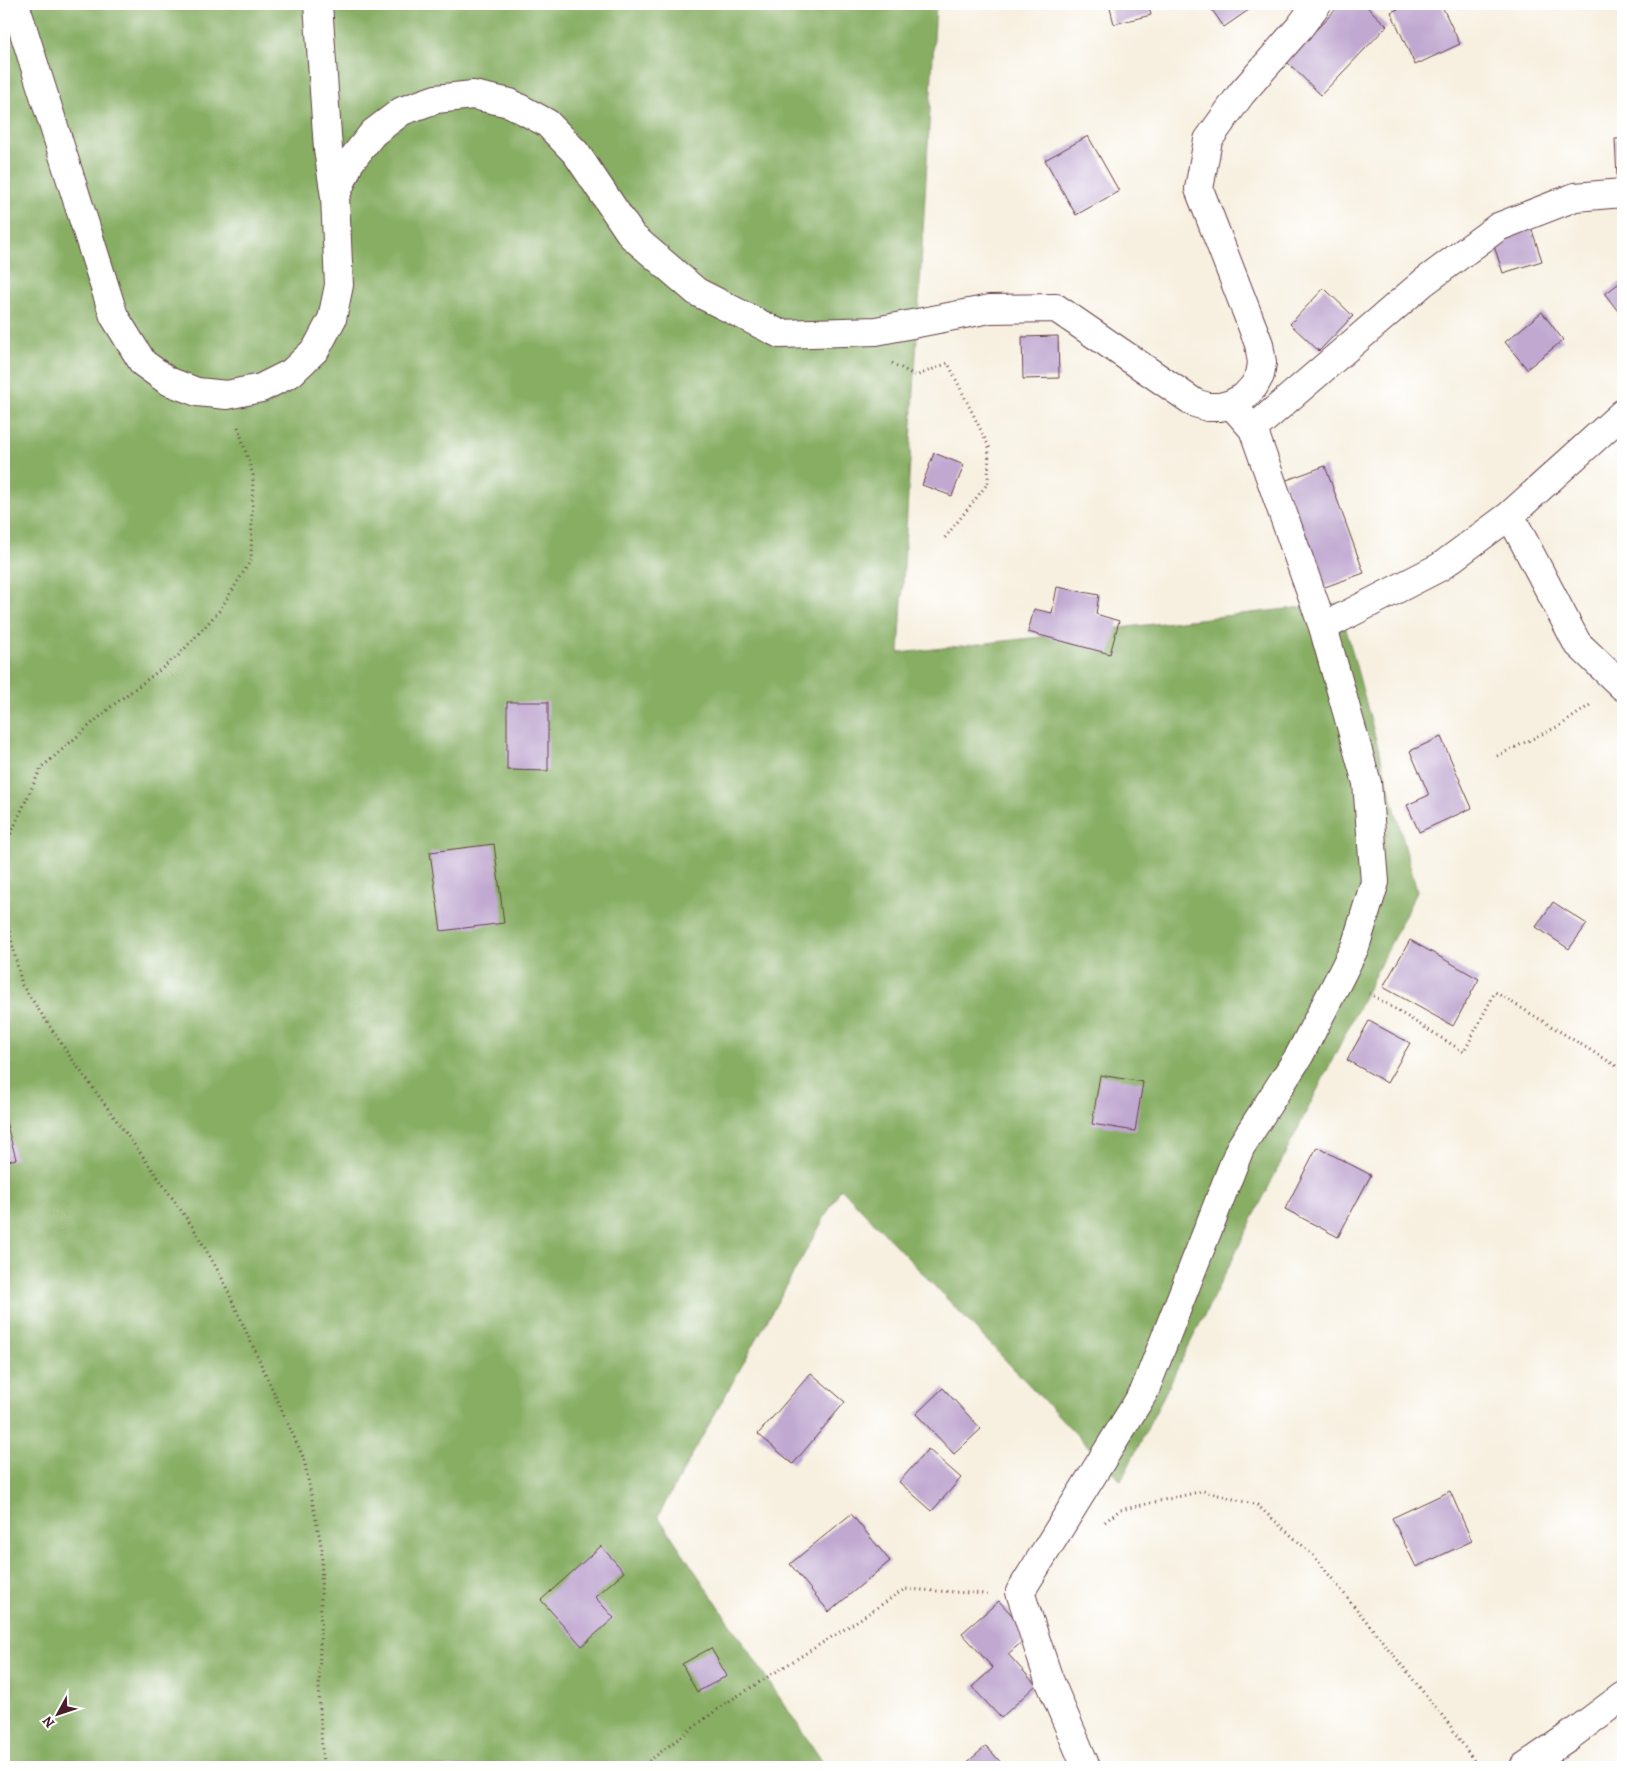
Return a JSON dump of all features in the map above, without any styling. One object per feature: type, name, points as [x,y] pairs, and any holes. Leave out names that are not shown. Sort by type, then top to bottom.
[{"type":"street","points":[[15,4],[114,316],[143,363],[168,381],[197,392],[227,395],[261,388],[291,373],[316,349],[332,319],[340,285],[335,197],[328,148],[318,4]]},
{"type":"street","points":[[335,197],[350,162],[373,133],[402,111],[436,99],[473,95],[510,103],[547,123],[576,153],[632,236],[697,292],[780,334],[876,331],[990,309],[1056,308],[1195,403],[1214,407],[1231,404],[1244,397],[1254,386],[1260,375],[1262,354],[1232,268],[1199,189],[1208,140],[1241,94],[1299,28],[1316,4]]},
{"type":"street","points":[[1253,429],[1424,282],[1498,227],[1574,197],[1623,193]]},
{"type":"street","points":[[1086,1767],[1048,1677],[1020,1592],[1144,1392],[1240,1148],[1299,1056],[1355,947],[1375,882],[1367,783],[1323,628],[1253,429],[1231,404]]},
{"type":"street","points":[[1323,628],[1440,567],[1510,515],[1623,413]]},
{"type":"street","points":[[1510,515],[1577,643],[1621,686]]},
{"type":"street","points":[[1524,1767],[1623,1696]]},
{"type":"path","points":[[891,363],[916,376],[948,363],[989,447],[988,484],[944,539]]},
{"type":"path","points":[[227,395],[254,475],[251,560],[220,610],[177,657],[112,706],[41,768],[6,844],[5,914],[22,985],[68,1055],[157,1176],[194,1230],[221,1276],[304,1459],[322,1550],[319,1693],[323,1767]]},
{"type":"path","points":[[1497,756],[1561,725],[1621,686]]},
{"type":"path","points":[[1340,975],[1464,1052],[1495,992],[1623,1070]]},
{"type":"path","points":[[1105,1522],[1120,1510],[1204,1491],[1257,1505],[1313,1555],[1449,1724],[1478,1767]]},
{"type":"path","points":[[640,1767],[723,1705],[905,1589],[991,1595],[1020,1592]]},
{"type":"green space","points":[[4,4],[936,4],[899,653],[1339,603],[1417,891],[1121,1481],[841,1188],[658,1516],[826,1767],[4,1767]]},
{"type":"building","points":[[1109,4],[1148,4],[1151,15],[1114,24]]},
{"type":"building","points":[[1208,4],[1251,4],[1253,7],[1224,27]]},
{"type":"building","points":[[1341,4],[1364,4],[1387,26],[1321,95],[1286,61]]},
{"type":"building","points":[[1409,4],[1441,4],[1460,44],[1415,65],[1391,12]]},
{"type":"building","points":[[1088,136],[1119,191],[1076,215],[1045,160]]},
{"type":"building","points":[[1615,139],[1623,139],[1623,177],[1617,177]]},
{"type":"building","points":[[1531,227],[1542,261],[1503,273],[1492,240]]},
{"type":"building","points":[[1623,280],[1623,318],[1605,294]]},
{"type":"building","points":[[1324,288],[1353,316],[1319,351],[1290,324]]},
{"type":"building","points":[[1542,312],[1563,340],[1527,369],[1505,342]]},
{"type":"building","points":[[1058,336],[1059,378],[1023,379],[1022,337]]},
{"type":"building","points":[[934,453],[964,465],[952,496],[922,485]]},
{"type":"building","points":[[1325,466],[1364,573],[1322,588],[1284,481]]},
{"type":"building","points":[[1057,587],[1099,595],[1096,614],[1119,621],[1110,654],[1028,632],[1034,609],[1052,613]]},
{"type":"building","points":[[507,702],[548,702],[548,771],[507,770]]},
{"type":"building","points":[[1441,737],[1472,808],[1419,832],[1407,805],[1429,795],[1410,751]]},
{"type":"building","points":[[494,844],[504,923],[441,931],[430,852]]},
{"type":"building","points":[[1553,902],[1587,924],[1569,949],[1536,927]]},
{"type":"building","points":[[1410,940],[1479,979],[1453,1026],[1383,987]]},
{"type":"building","points":[[1369,1021],[1410,1043],[1387,1083],[1347,1060]]},
{"type":"building","points":[[1100,1075],[1143,1082],[1135,1131],[1092,1124]]},
{"type":"building","points":[[4,1114],[16,1159],[4,1162]]},
{"type":"building","points":[[1317,1147],[1371,1175],[1338,1237],[1285,1209]]},
{"type":"building","points":[[811,1373],[845,1402],[793,1464],[758,1434]]},
{"type":"building","points":[[943,1388],[981,1429],[954,1454],[916,1414]]},
{"type":"building","points":[[928,1449],[961,1478],[932,1511],[899,1482]]},
{"type":"building","points":[[1450,1491],[1472,1541],[1416,1567],[1392,1518]]},
{"type":"building","points":[[851,1514],[890,1561],[829,1612],[790,1564]]},
{"type":"building","points":[[601,1546],[624,1572],[595,1597],[614,1618],[582,1646],[541,1600]]},
{"type":"building","points":[[999,1601],[1030,1635],[1008,1654],[1036,1685],[1001,1718],[972,1687],[993,1668],[962,1633]]},
{"type":"building","points":[[711,1648],[727,1676],[697,1692],[682,1664]]},
{"type":"building","points":[[986,1746],[1005,1767],[962,1767]]}]
